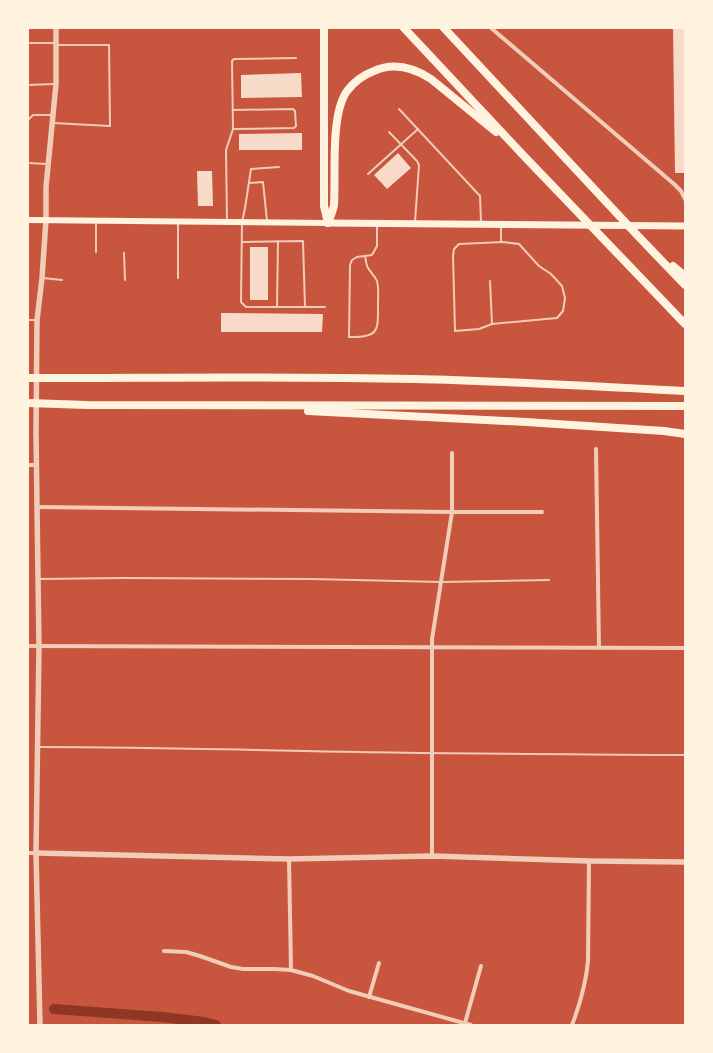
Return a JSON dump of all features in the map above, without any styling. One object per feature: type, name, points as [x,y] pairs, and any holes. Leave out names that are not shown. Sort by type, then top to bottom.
[{"type":"highway","points":[[324,28],[324,206],[328,223]]},
{"type":"highway","points":[[404,28],[685,324]]},
{"type":"highway","points":[[444,28],[685,285]]},
{"type":"highway","points":[[328,223],[334,207],[336,125],[341,105],[347,92],[358,79],[367,73],[380,68],[394,66],[408,68],[422,73],[523,154]]},
{"type":"highway","points":[[638,236],[685,276]]},
{"type":"highway","points":[[28,378],[413,379],[685,391]]},
{"type":"highway","points":[[28,403],[87,405],[685,406]]},
{"type":"highway","points":[[181,405],[526,422],[664,431],[685,434]]},
{"type":"main road","points":[[28,220],[685,226]]},
{"type":"street","points":[[40,1025],[36,853],[39,646],[36,465],[36,320],[42,278],[46,220],[46,187],[56,84],[56,28]]},
{"type":"street","points":[[491,28],[674,184],[681,191],[685,199]]},
{"type":"street","points":[[596,449],[599,647]]},
{"type":"street","points":[[432,856],[432,630],[442,582],[452,512],[452,453]]},
{"type":"street","points":[[28,465],[36,465]]},
{"type":"street","points":[[37,507],[542,512]]},
{"type":"street","points":[[28,646],[685,648]]},
{"type":"street","points":[[28,853],[289,859],[432,856],[589,861],[685,862]]},
{"type":"street","points":[[289,859],[290,970]]},
{"type":"street","points":[[572,1025],[587,974],[589,861]]},
{"type":"street","points":[[164,951],[186,952],[231,967],[243,969],[290,970],[313,976],[349,991],[472,1025]]},
{"type":"street","points":[[369,997],[379,963]]},
{"type":"street","points":[[465,1023],[481,966]]},
{"type":"lane","points":[[28,43],[108,45],[110,126],[52,123]]},
{"type":"lane","points":[[227,222],[226,150],[233,129],[232,61],[234,59],[296,58]]},
{"type":"lane","points":[[28,85],[56,84]]},
{"type":"lane","points":[[233,110],[293,109],[295,111],[296,126],[294,128],[233,129]]},
{"type":"lane","points":[[399,109],[480,196],[481,224]]},
{"type":"lane","points":[[28,120],[33,115],[52,115]]},
{"type":"lane","points":[[368,174],[418,129]]},
{"type":"lane","points":[[389,132],[418,161],[415,223]]},
{"type":"lane","points":[[28,163],[48,164]]},
{"type":"lane","points":[[279,167],[251,169],[246,208],[242,222],[241,302],[246,307],[325,306]]},
{"type":"lane","points":[[249,183],[263,182],[267,222]]},
{"type":"lane","points":[[96,221],[96,252]]},
{"type":"lane","points":[[178,221],[178,278]]},
{"type":"lane","points":[[365,256],[367,267],[378,284],[377,329],[374,333],[363,337],[350,337],[350,265],[352,260],[357,257],[372,255],[377,246],[377,223]]},
{"type":"lane","points":[[501,224],[501,242]]},
{"type":"lane","points":[[277,307],[278,241]]},
{"type":"lane","points":[[242,242],[303,241],[305,307]]},
{"type":"lane","points":[[501,242],[519,244],[539,266],[551,274],[562,286],[565,298],[563,311],[557,318],[492,324],[479,329],[455,331],[454,249],[459,244],[501,242]]},
{"type":"lane","points":[[124,253],[125,280]]},
{"type":"lane","points":[[42,278],[62,280]]},
{"type":"lane","points":[[490,281],[492,324]]},
{"type":"lane","points":[[28,320],[36,320]]},
{"type":"lane","points":[[38,579],[303,579],[442,582],[549,580]]},
{"type":"lane","points":[[38,747],[163,747],[304,751],[685,755]]},
{"type":"building","points":[[673,28],[685,28],[685,173],[675,173]]},
{"type":"building","points":[[301,73],[302,97],[241,98],[241,75]]},
{"type":"building","points":[[302,133],[302,150],[239,150],[239,134]]},
{"type":"building","points":[[398,153],[411,168],[387,189],[374,175]]},
{"type":"building","points":[[197,171],[212,171],[213,206],[198,206]]},
{"type":"building","points":[[250,247],[268,247],[268,300],[250,300]]},
{"type":"building","points":[[221,313],[323,314],[322,332],[221,332]]},
{"type":"waterway","points":[[54,1009],[162,1017],[204,1022],[216,1025]]}]
